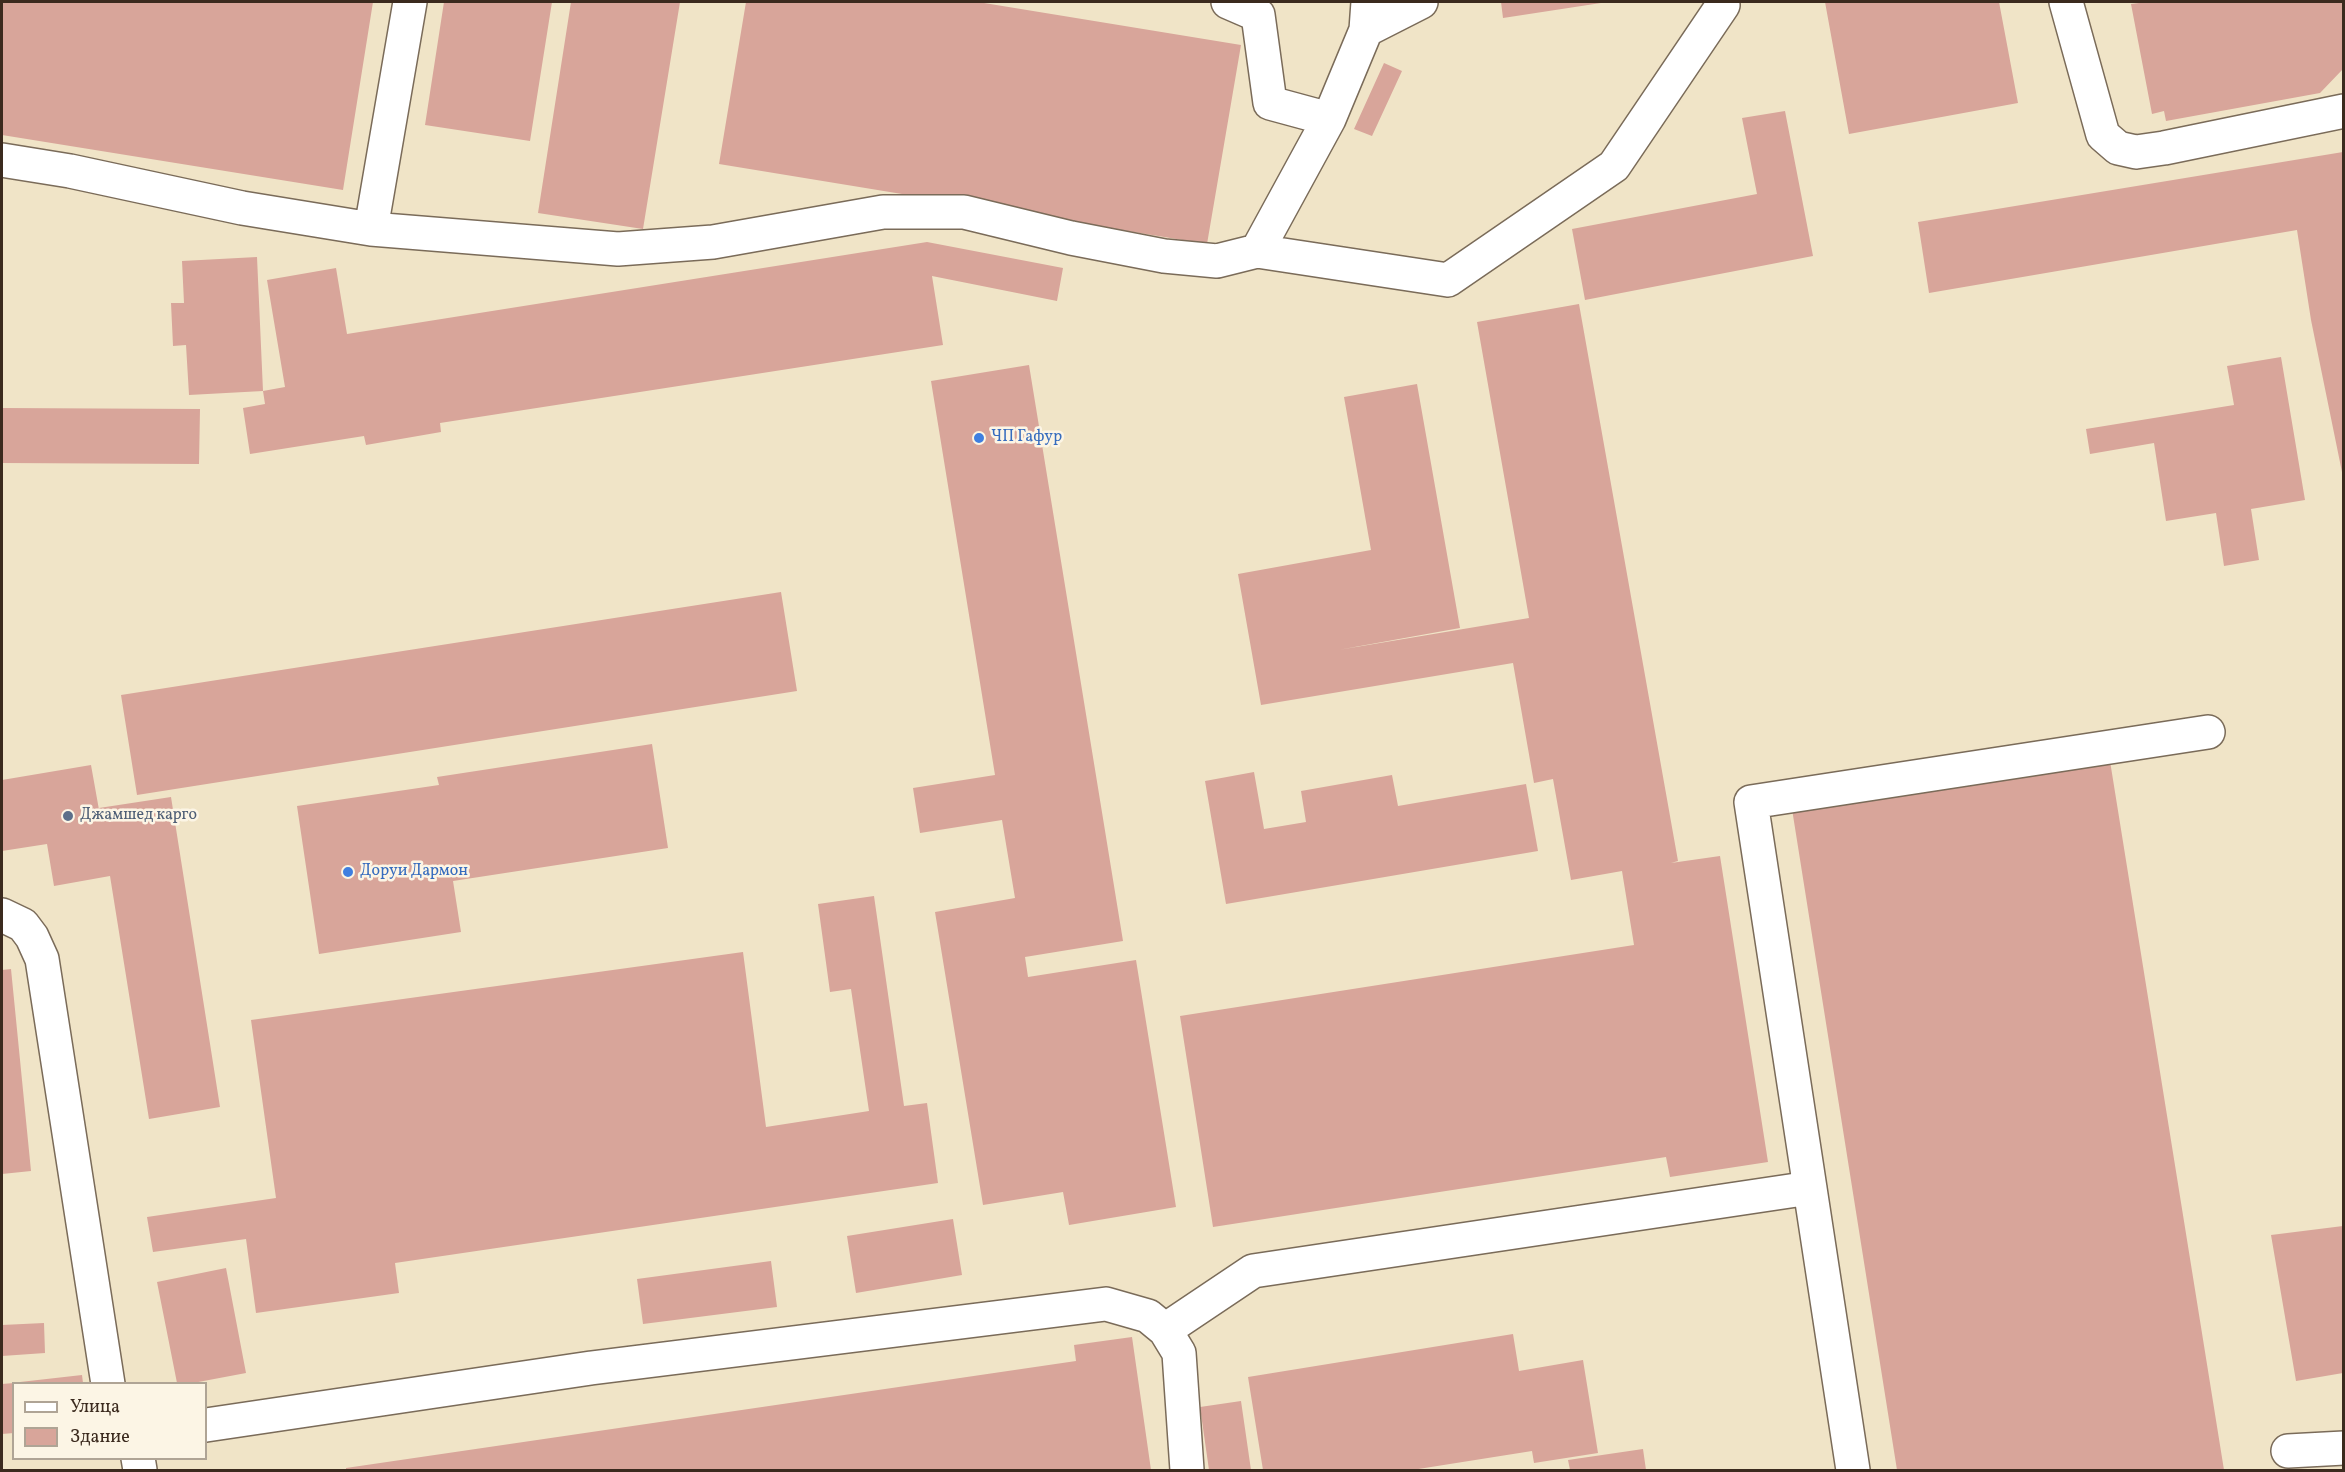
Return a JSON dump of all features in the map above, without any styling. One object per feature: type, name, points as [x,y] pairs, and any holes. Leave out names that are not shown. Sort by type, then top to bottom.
[{"type":"street","points":[[371,229],[410,2]]},
{"type":"street","points":[[1228,2],[1257,15],[1270,103],[1329,119]]},
{"type":"street","points":[[1257,251],[1329,119],[1367,16],[1421,2]]},
{"type":"street","points":[[2066,2],[2103,135],[2118,148],[2136,152],[2164,148],[2343,111]]},
{"type":"street","points":[[2,160],[70,171],[242,208],[371,229],[618,249],[713,242],[883,212],[964,212],[1071,238],[1164,256],[1217,261],[1257,251],[1448,280],[1614,166],[1723,5]]},
{"type":"street","points":[[1853,1470],[1751,802],[2208,732]]},
{"type":"street","points":[[2,915],[23,925],[32,937],[42,959],[108,1382]]},
{"type":"street","points":[[1165,1330],[1253,1271],[1810,1188]]},
{"type":"street","points":[[207,1425],[591,1368],[1106,1304],[1148,1316],[1165,1330],[1179,1353],[1187,1470]]},
{"type":"street","points":[[2288,1451],[2343,1448]]},
{"type":"building","points":[[2,2],[373,2],[343,190],[2,135]]},
{"type":"building","points":[[444,2],[552,2],[530,141],[425,125]]},
{"type":"building","points":[[571,2],[680,2],[643,229],[538,213]]},
{"type":"building","points":[[746,2],[978,2],[1241,45],[1207,244],[719,164]]},
{"type":"building","points":[[1501,2],[1600,2],[1601,3],[1503,18]]},
{"type":"building","points":[[1825,2],[1999,2],[2018,103],[1849,134]]},
{"type":"building","points":[[2147,2],[2343,2],[2343,69],[2320,93],[2166,121],[2164,111],[2152,114],[2131,4]]},
{"type":"building","points":[[1384,63],[1402,71],[1372,136],[1354,129]]},
{"type":"building","points":[[1785,111],[1813,256],[1585,300],[1572,229],[1757,194],[1742,118]]},
{"type":"building","points":[[2343,152],[2343,477],[2311,320],[2297,230],[1929,293],[1918,222]]},
{"type":"building","points":[[927,242],[1063,268],[1057,301],[932,276],[943,345],[440,423],[441,432],[366,445],[364,436],[250,454],[243,408],[265,404],[263,391],[285,387],[267,280],[336,268],[347,334]]},
{"type":"building","points":[[257,257],[263,391],[189,395],[186,345],[173,346],[171,303],[184,303],[182,261]]},
{"type":"building","points":[[1579,304],[1678,861],[1671,863],[1720,856],[1768,1162],[1670,1177],[1666,1157],[1213,1227],[1180,1016],[1634,945],[1622,871],[1571,880],[1553,779],[1534,783],[1513,663],[1261,705],[1238,574],[1371,550],[1344,397],[1417,384],[1460,628],[1338,650],[1529,618],[1477,322]]},
{"type":"building","points":[[2281,357],[2305,500],[2251,509],[2259,560],[2224,566],[2216,513],[2166,521],[2154,443],[2090,454],[2086,429],[2234,405],[2227,366]]},
{"type":"building","points":[[1029,365],[1123,941],[1025,957],[1028,977],[1136,960],[1176,1207],[1069,1225],[1063,1192],[983,1205],[935,912],[1015,898],[1002,820],[920,833],[913,788],[995,775],[931,381]]},
{"type":"building","points":[[2,408],[200,409],[199,464],[2,463]]},
{"type":"building","points":[[781,592],[797,691],[137,795],[121,695]]},
{"type":"building","points":[[652,744],[668,848],[453,881],[461,932],[319,954],[297,806],[439,785],[437,777]]},
{"type":"building","points":[[2110,761],[2224,1470],[1897,1470],[1792,809]]},
{"type":"building","points":[[91,765],[101,821],[99,808],[171,797],[220,1107],[149,1119],[110,876],[54,886],[47,844],[2,851],[2,780]]},
{"type":"building","points":[[1254,772],[1264,829],[1306,822],[1301,791],[1392,775],[1398,806],[1526,784],[1538,851],[1226,904],[1205,781]]},
{"type":"building","points":[[874,896],[904,1106],[927,1103],[938,1183],[395,1263],[399,1293],[256,1313],[246,1239],[153,1252],[147,1217],[276,1198],[251,1020],[743,952],[766,1127],[869,1111],[851,989],[830,992],[818,904]]},
{"type":"building","points":[[11,969],[31,1171],[2,1174],[2,970]]},
{"type":"building","points":[[953,1219],[962,1275],[856,1293],[847,1236]]},
{"type":"building","points":[[2343,1226],[2343,1373],[2296,1381],[2271,1235]]},
{"type":"building","points":[[771,1261],[777,1307],[643,1324],[637,1279]]},
{"type":"building","points":[[226,1268],[246,1373],[198,1382],[177,1382],[157,1282]]},
{"type":"building","points":[[44,1323],[45,1353],[2,1356],[2,1325]]},
{"type":"building","points":[[1513,1334],[1519,1371],[1583,1360],[1598,1453],[1534,1463],[1532,1451],[1412,1470],[1263,1470],[1248,1377]]},
{"type":"building","points":[[1132,1337],[1151,1470],[346,1470],[346,1468],[1076,1361],[1074,1345]]},
{"type":"building","points":[[82,1375],[83,1382],[20,1382]]},
{"type":"building","points":[[12,1383],[12,1433],[2,1434],[2,1384]]},
{"type":"building","points":[[1241,1401],[1251,1470],[1209,1470],[1200,1407]]},
{"type":"building","points":[[1643,1449],[1646,1470],[1570,1470],[1568,1460]]},
{"type":"place","name":"ЧП Гафур","points":[[979,438]]},
{"type":"place","name":"Джамшед карго","points":[[68,816]]},
{"type":"place","name":"Доруи Дармон","points":[[348,872]]}]
